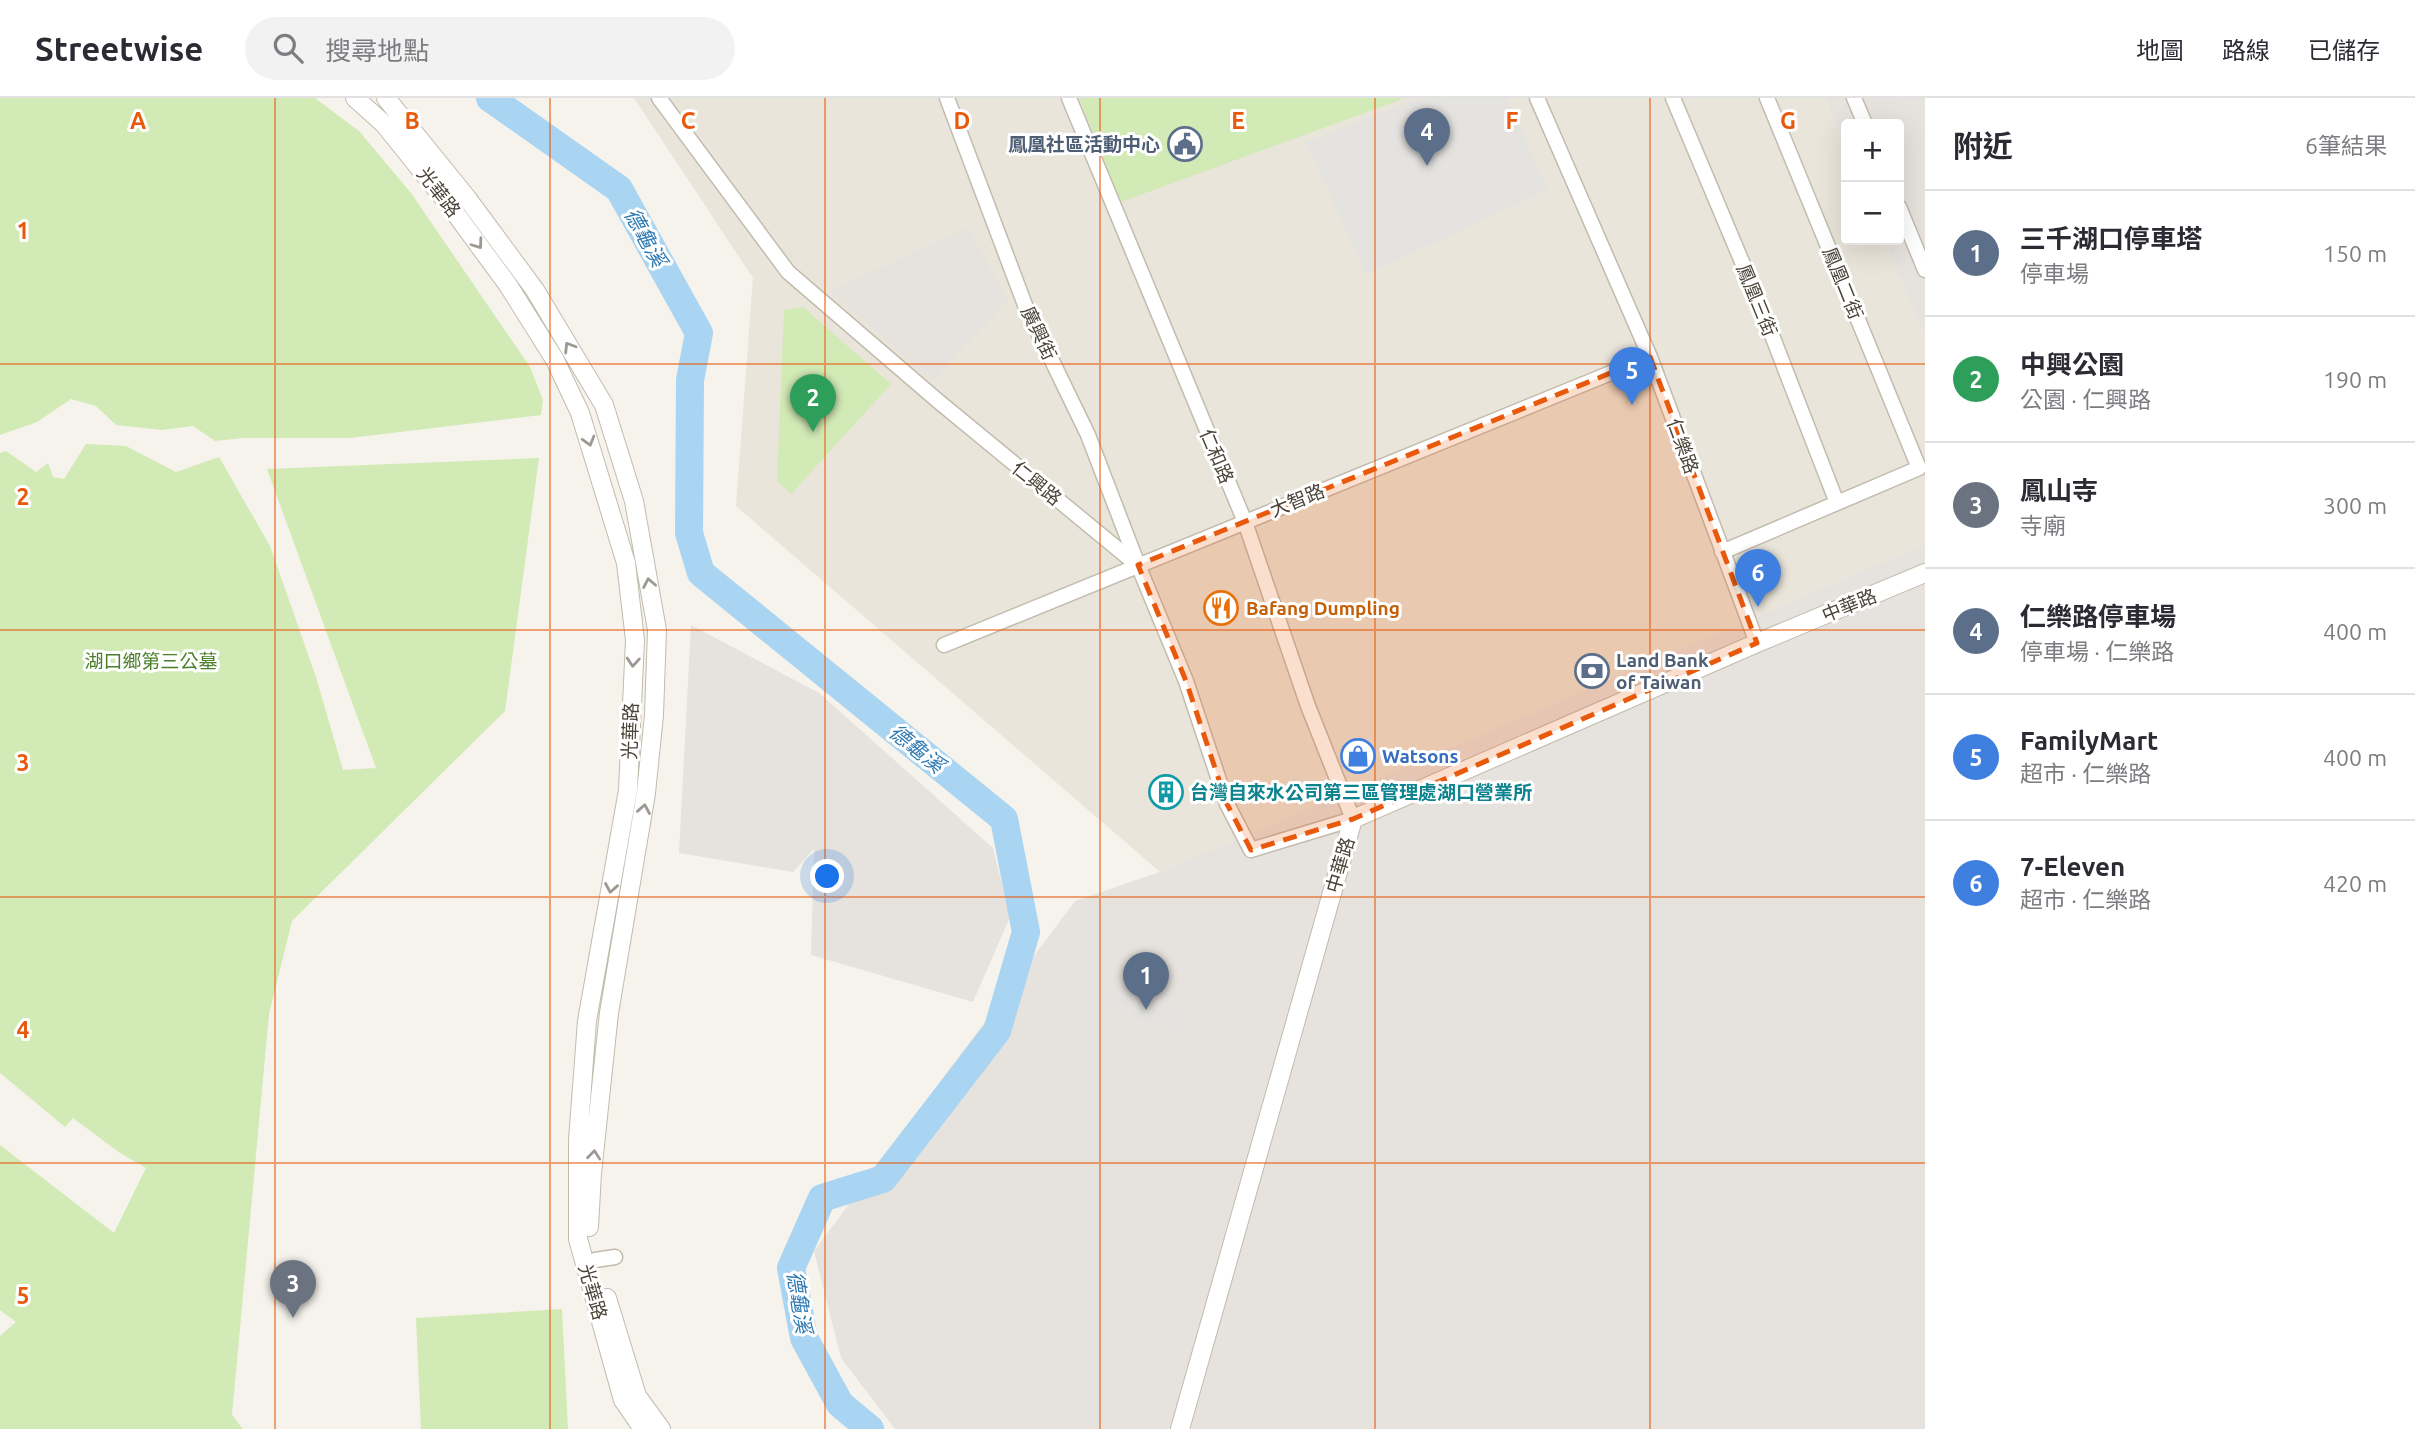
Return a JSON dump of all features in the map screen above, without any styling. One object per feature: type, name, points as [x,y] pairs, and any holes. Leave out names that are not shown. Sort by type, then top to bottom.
[{"type":"street","name":"光華路","points":[[355,98],[392,134],[450,206],[508,285],[555,360],[580,413],[626,563],[635,640],[627,691],[628,790],[587,1021],[578,1140],[578,1239],[624,1400],[643,1429]]},
{"type":"street","name":"光華路","points":[[386,98],[467,198],[535,290],[604,405],[634,501],[657,630],[654,715],[617,1014],[592,1173],[589,1239],[637,1396],[661,1429]]},
{"type":"street","name":"仁興路","points":[[659,98],[788,272],[938,401],[1138,565],[1186,681],[1227,804],[1251,850],[1353,820]]},
{"type":"street","name":"廣興街","points":[[947,98],[1025,305],[1088,435],[1138,565]]},
{"type":"street","name":"仁和路","points":[[1069,98],[1245,522],[1308,706],[1353,820]]},
{"type":"street","name":"仁樂路","points":[[1538,98],[1650,357],[1757,643]]},
{"type":"street","name":"鳳凰三街","points":[[1673,98],[1761,307],[1837,503]]},
{"type":"street","name":"鳳凰二街","points":[[1767,98],[1919,468],[1837,503]]},
{"type":"street","points":[[1854,98],[1863,119]]},
{"type":"street","points":[[1904,218],[1925,270]]},
{"type":"street","name":"大智路","points":[[944,645],[1650,357]]},
{"type":"street","points":[[1723,552],[1837,503]]},
{"type":"street","name":"中華路","points":[[1180,1429],[1353,820],[1757,643],[1925,573]]},
{"type":"street","points":[[595,1260],[615,1257]]},
{"type":"highlighted area","points":[[1650,357],[1757,643],[1353,819],[1251,850],[1227,804],[1186,681],[1138,565]]},
{"type":"shaded area","points":[[634,98],[1825,98],[1841,136],[1841,245],[1886,245],[1925,337],[1925,544],[1160,872],[736,506],[753,278]]},
{"type":"shaded area","points":[[1419,98],[1507,98],[1548,190],[1366,275],[1306,142]]},
{"type":"shaded area","points":[[1825,98],[1925,98],[1925,337],[1886,245],[1904,245],[1904,119],[1841,119],[1841,136]]},
{"type":"shaded area","points":[[968,227],[1008,301],[932,381],[831,291]]},
{"type":"shaded area","points":[[1925,544],[1925,1429],[895,1429],[841,1358],[814,1251],[1075,901],[1160,872]]},
{"type":"shaded area","points":[[691,625],[819,693],[993,848],[1010,917],[973,1002],[811,955],[814,849],[793,872],[679,853]]},
{"type":"shaded area","points":[[1113,988],[1185,1011],[1179,1032],[1106,1009]]},
{"type":"green space","points":[[0,98],[315,98],[359,131],[411,193],[530,367],[543,400],[541,415],[350,438],[243,438],[215,441],[193,426],[162,430],[116,425],[96,406],[71,399],[37,422],[0,435]]},
{"type":"green space","points":[[1079,98],[1405,98],[1121,202]]},
{"type":"green space","points":[[803,307],[891,384],[791,494],[777,481],[784,310]]},
{"type":"green space","name":"湖口鄉第三公墓","points":[[86,444],[126,446],[176,472],[219,457],[270,546],[316,677],[343,770],[376,768],[267,469],[539,458],[505,711],[292,921],[269,1014],[232,1415],[243,1429],[0,1429],[0,1336],[16,1322],[0,1310],[0,1145],[114,1233],[146,1168],[120,1153],[73,1118],[65,1127],[0,1073],[0,453],[6,451],[36,472],[48,463],[53,477],[64,479]]},
{"type":"green space","points":[[562,1309],[568,1429],[421,1429],[416,1318]]},
{"type":"waterway","name":"德龜溪","points":[[490,98],[619,189],[699,333],[690,380],[689,533],[701,573],[1004,819],[1026,932],[997,1031],[883,1179],[822,1198],[791,1268],[804,1338],[840,1404],[870,1429]]},
{"type":"place","name":"鳳凰社區活動中心","points":[[1185,144]]},
{"type":"place","name":"仁樂路停車場","points":[[1427,166]]},
{"type":"place","name":"FamilyMart","points":[[1632,405]]},
{"type":"place","name":"中興公園","points":[[813,432]]},
{"type":"place","name":"7-Eleven","points":[[1758,607]]},
{"type":"place","name":"Bafang Dumpling","points":[[1221,608]]},
{"type":"place","name":"Land Bank of Taiwan","points":[[1592,671]]},
{"type":"place","name":"Watsons","points":[[1358,756]]},
{"type":"place","name":"台灣自來水公司第三區管理處湖口營業所","points":[[1166,792]]},
{"type":"place","name":"三千湖口停車塔","points":[[1146,1010]]},
{"type":"place","name":"鳳山寺","points":[[293,1318]]}]
